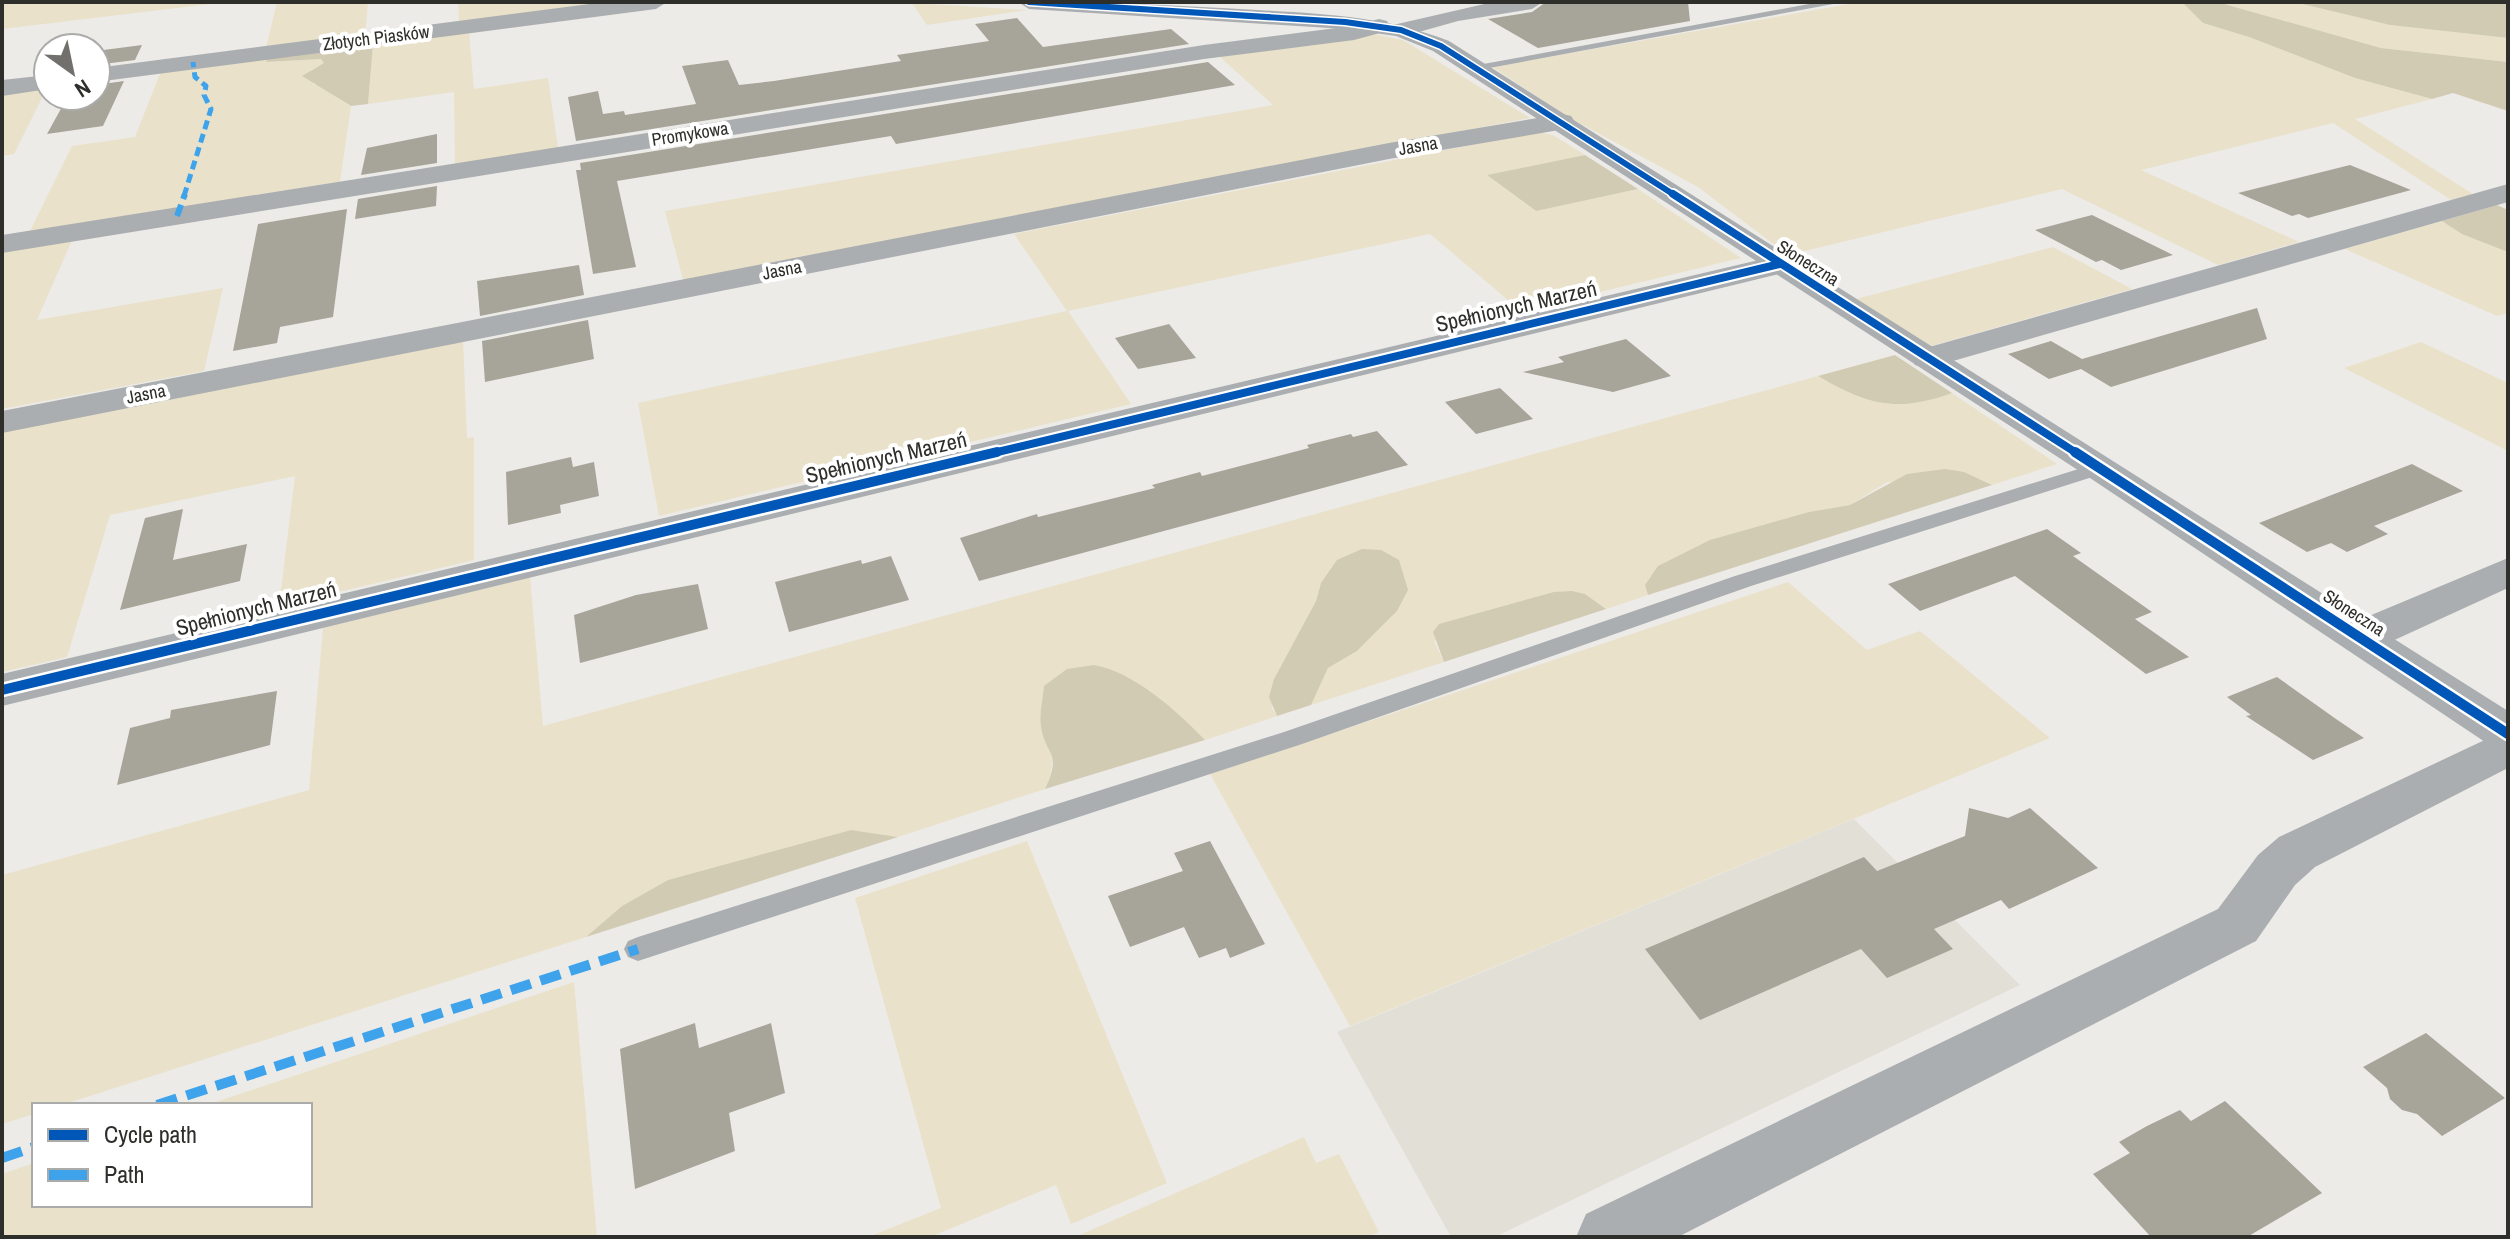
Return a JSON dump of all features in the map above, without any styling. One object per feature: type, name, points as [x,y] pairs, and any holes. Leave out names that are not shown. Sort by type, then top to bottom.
[{"type":"street","name":"Złotych Piasków","points":[[112,73],[656,2]]},
{"type":"street","name":"Słoneczna","points":[[1029,2],[1390,28],[1441,46],[2101,468],[2508,734]]},
{"type":"street","name":"Promykowa","points":[[2,244],[1204,52],[1390,28],[1532,2]]},
{"type":"street","points":[[2,88],[32,84]]},
{"type":"street","name":"Jasna","points":[[2,422],[1389,151],[1562,122]]},
{"type":"street","points":[[1927,358],[2508,193]]},
{"type":"street","name":"Spełnionych Marzeń","points":[[2,690],[1780,264]]},
{"type":"street","points":[[2361,637],[2508,572]]},
{"type":"street","points":[[1609,1237],[2237,925],[2249,913],[2276,866],[2297,852],[2508,747]]},
{"type":"lane","points":[[1473,67],[1839,2]]},
{"type":"lane","points":[[638,949],[1293,738],[1743,581],[2101,468]]},
{"type":"shaded area","points":[[2,2],[227,2],[2,29]]},
{"type":"shaded area","points":[[277,2],[368,2],[365,36],[266,48]]},
{"type":"shaded area","points":[[458,2],[628,2],[459,23]]},
{"type":"shaded area","points":[[1860,2],[2185,2],[2203,23],[2249,37],[2355,78],[2432,99],[2355,119],[2476,196],[2454,202],[2333,123],[2141,170],[2299,242],[2218,265],[2062,189],[1788,255],[1698,187],[1572,119],[1492,67]]},
{"type":"shaded area","points":[[2217,2],[2294,2],[2390,25],[2508,38],[2508,62],[2381,48]]},
{"type":"shaded area","points":[[2217,2],[2381,48],[2508,62],[2508,111],[2453,93],[2432,99],[2355,78],[2249,37],[2203,23],[2183,3]]},
{"type":"shaded area","points":[[2294,2],[2508,2],[2508,38],[2390,25]]},
{"type":"shaded area","points":[[912,3],[1027,10],[927,25]]},
{"type":"shaded area","points":[[469,31],[474,89],[548,78],[558,148],[455,164],[454,92],[368,104],[373,44]]},
{"type":"shaded area","points":[[1374,34],[1403,40],[1530,118],[683,280],[665,211],[1273,105],[1219,56]]},
{"type":"shaded area","points":[[373,44],[368,104],[351,106],[302,76],[324,63],[321,59],[266,62],[269,57]]},
{"type":"shaded area","points":[[269,57],[267,62],[322,59],[324,63],[311,70],[313,84],[351,106],[340,182],[30,231],[72,146],[135,137],[161,71]]},
{"type":"shaded area","points":[[32,88],[32,112],[35,112],[14,154],[2,156],[2,92]]},
{"type":"shaded area","points":[[1538,132],[1553,135],[1585,155],[1487,175],[1535,211],[1638,189],[1741,258],[1521,311],[1430,234],[1068,311],[1131,404],[659,516],[638,403],[1067,311],[1014,234]]},
{"type":"shaded area","points":[[1585,155],[1638,189],[1536,211],[1487,175]]},
{"type":"shaded area","points":[[2497,205],[2508,210],[2508,252],[2462,234],[2442,221]]},
{"type":"shaded area","points":[[2442,221],[2508,252],[2508,313],[2497,316],[2345,249]]},
{"type":"shaded area","points":[[73,238],[37,320],[223,288],[204,371],[2,409],[2,249]]},
{"type":"shaded area","points":[[2053,247],[2132,289],[1931,346],[1856,299]]},
{"type":"shaded area","points":[[463,339],[467,438],[474,437],[474,560],[279,606],[295,476],[110,515],[67,657],[2,672],[2,429]]},
{"type":"shaded area","points":[[2421,342],[2508,383],[2508,451],[2344,368]]},
{"type":"shaded area","points":[[1895,355],[1952,393],[1915,403],[1883,403],[1852,394],[1818,376]]},
{"type":"shaded area","points":[[1818,376],[1852,394],[1883,403],[1915,403],[1952,393],[2057,464],[1992,485],[1980,479],[1887,482],[1850,505],[1809,512],[1645,585],[1648,595],[1606,609],[1585,594],[1434,641],[1444,662],[1311,705],[1328,668],[1357,651],[1397,611],[1321,583],[1316,601],[1274,679],[1272,708],[1277,716],[1205,740],[1153,694],[1041,728],[1052,758],[1045,789],[898,837],[851,830],[668,880],[622,906],[586,937],[68,1103],[32,1103],[32,1115],[2,1124],[2,875],[309,790],[323,628],[530,577],[543,726]]},
{"type":"shaded area","points":[[1945,469],[1964,472],[1992,485],[1648,595],[1645,585],[1658,566],[1710,540],[1809,512],[1850,505],[1907,474]]},
{"type":"shaded area","points":[[1362,549],[1381,550],[1399,560],[1408,590],[1397,611],[1357,651],[1328,668],[1311,705],[1277,716],[1269,697],[1274,679],[1316,601],[1321,583],[1337,560]]},
{"type":"shaded area","points":[[1788,582],[1867,650],[1920,631],[2050,738],[1350,1026],[1210,774]]},
{"type":"shaded area","points":[[1554,592],[1585,594],[1606,609],[1444,662],[1433,632],[1439,624]]},
{"type":"shaded area","points":[[1094,665],[1139,684],[1168,705],[1205,740],[1045,789],[1053,760],[1041,726],[1044,686],[1067,669]]},
{"type":"shaded area","points":[[1854,819],[2020,985],[1495,1237],[1451,1237],[1337,1032]]},
{"type":"shaded area","points":[[851,830],[898,837],[586,937],[622,906],[668,880]]},
{"type":"shaded area","points":[[1027,841],[1167,1183],[1071,1224],[1056,1185],[930,1237],[868,1237],[941,1208],[855,898]]},
{"type":"shaded area","points":[[574,982],[597,1237],[2,1237],[2,1174],[32,1164],[32,1207],[312,1207],[312,1103],[213,1103]]},
{"type":"shaded area","points":[[1304,1137],[1316,1163],[1339,1154],[1379,1232],[1367,1237],[1075,1237]]},
{"type":"building","points":[[1546,2],[1688,2],[1690,21],[1538,48],[1488,19],[1532,12]]},
{"type":"building","points":[[1017,18],[1043,47],[1171,29],[1189,44],[576,141],[568,97],[598,91],[603,114],[624,111],[625,115],[696,104],[682,66],[728,60],[739,85],[774,81],[901,61],[897,55],[989,41],[975,24]]},
{"type":"building","points":[[142,45],[135,60],[112,63],[112,49]]},
{"type":"building","points":[[1208,62],[1235,85],[896,144],[891,136],[617,181],[636,267],[593,274],[576,170],[581,170],[580,163]]},
{"type":"building","points":[[124,81],[112,107],[112,83]]},
{"type":"building","points":[[59,112],[110,112],[103,126],[47,134]]},
{"type":"building","points":[[437,134],[437,163],[361,175],[367,148]]},
{"type":"building","points":[[2350,165],[2411,190],[2308,218],[2299,214],[2292,216],[2238,193]]},
{"type":"building","points":[[437,186],[436,206],[355,219],[358,199]]},
{"type":"building","points":[[347,209],[333,317],[280,327],[277,343],[233,351],[258,224]]},
{"type":"building","points":[[2092,215],[2173,255],[2121,270],[2102,260],[2096,262],[2035,230]]},
{"type":"building","points":[[579,265],[584,295],[480,316],[477,281]]},
{"type":"building","points":[[2257,308],[2267,339],[2111,387],[2081,369],[2049,379],[2008,354],[2051,341],[2082,359]]},
{"type":"building","points":[[588,320],[594,359],[485,382],[482,341]]},
{"type":"building","points":[[1169,324],[1196,358],[1138,369],[1115,338]]},
{"type":"building","points":[[1626,339],[1671,376],[1613,392],[1523,372],[1564,362],[1558,357]]},
{"type":"building","points":[[1500,388],[1533,419],[1476,434],[1445,402]]},
{"type":"building","points":[[1377,431],[1408,465],[979,581],[960,538],[1037,514],[1038,517],[1155,488],[1152,485],[1200,472],[1202,476],[1309,448],[1307,445]]},
{"type":"building","points":[[571,457],[573,467],[594,462],[599,496],[560,505],[561,513],[508,525],[506,472]]},
{"type":"building","points":[[2412,464],[2463,491],[2374,526],[2388,534],[2347,552],[2331,543],[2307,552],[2259,523]]},
{"type":"building","points":[[183,509],[173,560],[247,544],[240,581],[120,610],[145,518]]},
{"type":"building","points":[[2047,529],[2081,553],[2073,556],[2152,612],[2135,619],[2189,657],[2146,674],[2015,576],[1920,611],[1888,584]]},
{"type":"building","points":[[891,556],[909,600],[789,632],[775,582],[861,560],[862,564]]},
{"type":"building","points":[[698,584],[708,629],[580,663],[574,615],[636,595]]},
{"type":"building","points":[[2277,677],[2364,738],[2313,760],[2246,716],[2251,715],[2227,697]]},
{"type":"building","points":[[277,691],[270,745],[117,785],[130,728],[170,718],[171,710]]},
{"type":"building","points":[[1969,808],[2008,818],[2030,808],[2098,868],[2009,909],[2001,900],[1934,929],[1953,949],[1887,978],[1861,949],[1700,1020],[1645,949],[1864,857],[1877,871],[1965,836]]},
{"type":"building","points":[[1210,841],[1265,944],[1230,958],[1226,948],[1199,958],[1184,927],[1130,947],[1108,896],[1183,871],[1174,853]]},
{"type":"building","points":[[695,1023],[699,1048],[771,1023],[785,1093],[729,1113],[735,1151],[635,1189],[620,1049]]},
{"type":"building","points":[[2426,1033],[2505,1098],[2442,1136],[2417,1114],[2402,1110],[2390,1099],[2387,1088],[2363,1067]]},
{"type":"building","points":[[2225,1101],[2322,1193],[2247,1237],[2151,1237],[2093,1174],[2130,1153],[2119,1142],[2147,1126],[2180,1110],[2191,1121]]},
{"type":"marked path","points":[[177,216],[211,109],[204,95],[206,86],[195,77],[193,62]]},
{"type":"marked path","points":[[163,1103],[315,1051],[638,949]]},
{"type":"marked path","points":[[2,1158],[32,1148]]},
{"type":"cycle path","points":[[1029,2],[1345,22],[1401,30],[1441,46],[2101,468],[2508,734]]},
{"type":"cycle path","points":[[2,690],[1780,264]]}]
